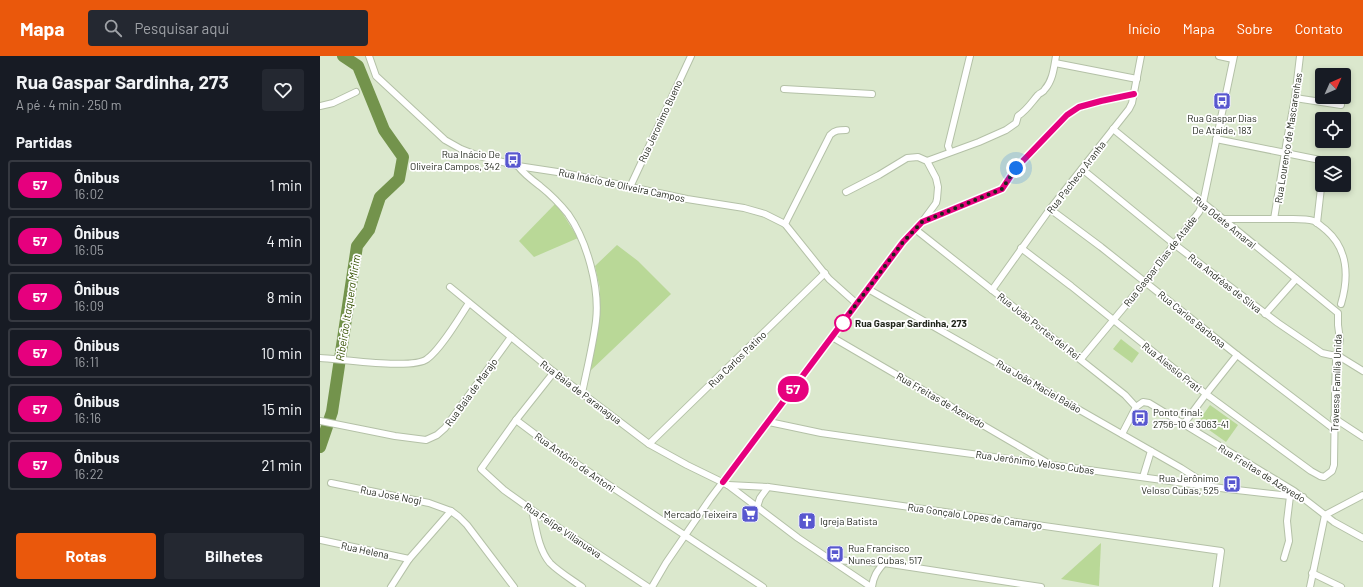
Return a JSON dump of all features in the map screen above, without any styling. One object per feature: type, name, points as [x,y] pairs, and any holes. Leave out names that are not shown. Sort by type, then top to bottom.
[{"type":"street","name":"Rua Inácio de Oliveira Campos","points":[[369,56],[376,76],[446,140],[461,149],[479,156],[518,166],[564,173],[688,199],[744,208],[765,214],[785,224],[825,273],[857,304]]},
{"type":"street","name":"Rua Jeronimo Bueno","points":[[630,187],[691,56]]},
{"type":"street","points":[[950,152],[948,146],[970,56]]},
{"type":"street","name":"Rua Pacheco Aranha","points":[[992,290],[1050,209],[1129,109],[1132,103],[1141,56]]},
{"type":"street","points":[[1219,56],[1234,58]]},
{"type":"street","name":"Rua Lourenço de Mascarenhas","points":[[1274,219],[1295,98],[1300,56]]},
{"type":"street","name":"Rua Gaspar Dias de Ataíde","points":[[1081,359],[1145,282],[1195,218],[1203,204],[1234,58]]},
{"type":"street","points":[[927,161],[978,142],[1012,127],[1016,123],[1018,116],[1025,112],[1039,93],[1044,92],[1048,87],[1055,59],[1137,79]]},
{"type":"street","points":[[784,89],[872,94]]},
{"type":"street","points":[[320,106],[333,103],[356,92]]},
{"type":"street","points":[[922,222],[1002,189],[1016,168],[1059,122],[1079,107],[1134,94]]},
{"type":"street","points":[[1295,98],[1341,105]]},
{"type":"street","name":"Rua Odete Amaral","points":[[1113,129],[1221,219],[1338,313]]},
{"type":"street","points":[[785,224],[830,135],[839,130],[846,130]]},
{"type":"street","points":[[1216,139],[1315,159]]},
{"type":"street","points":[[652,587],[666,563],[685,536],[726,484],[769,422],[903,242],[922,222],[936,203],[938,191],[936,178],[927,161],[918,157],[907,158],[879,176],[846,192]]},
{"type":"street","points":[[518,166],[526,175],[549,193],[568,214],[580,234],[589,260],[595,286],[596,320],[582,393]]},
{"type":"street","name":"Rua Andréas de Silva","points":[[1082,169],[1174,244],[1266,314],[1322,353],[1331,356],[1337,355],[1363,371]]},
{"type":"street","points":[[1317,222],[1320,192]]},
{"type":"street","name":"Rua Carlos Barbosa","points":[[1050,209],[1101,246],[1237,355],[1334,429]]},
{"type":"street","points":[[1221,219],[1310,220],[1317,222],[1336,240],[1343,254],[1346,267],[1346,279],[1341,304]]},
{"type":"street","name":"Rua João Portes del Rei","points":[[915,229],[1081,359],[1131,400],[1136,407]]},
{"type":"street","name":"Rua Alessio Prati","points":[[1021,248],[1072,286],[1206,394],[1311,471],[1324,477],[1328,475]]},
{"type":"street","name":"Rua Carlos Patino","points":[[649,444],[825,273]]},
{"type":"street","points":[[1266,314],[1296,279]]},
{"type":"street","name":"Rua Baia de Paranagua","points":[[450,287],[554,372],[649,444],[726,484]]},
{"type":"street","name":"Rua João Maciel Baião","points":[[868,289],[1181,468],[1209,486]]},
{"type":"street","points":[[320,358],[412,364],[426,360],[435,351],[469,303]]},
{"type":"street","name":"Travessa Família Unida","points":[[1328,475],[1332,471],[1334,465],[1334,418],[1337,355],[1340,340],[1338,313]]},
{"type":"street","name":"Rua Baia de Marajo","points":[[320,421],[426,440],[437,435],[445,428],[511,337]]},
{"type":"street","name":"Rua Freitas de Azevedo","points":[[832,337],[1049,464]]},
{"type":"street","points":[[1183,425],[1237,355]]},
{"type":"street","points":[[516,420],[554,372]]},
{"type":"street","name":"Rua Freitas de Azevedo","points":[[1136,407],[1141,402],[1146,402],[1303,497],[1334,522],[1363,538]]},
{"type":"street","points":[[1122,434],[1136,407]]},
{"type":"street","points":[[1334,418],[1363,436]]},
{"type":"street","name":"Rua Felipe Villanueva","points":[[516,420],[481,469],[504,490],[532,510],[648,587]]},
{"type":"street","name":"Rua Antônio de Antoni","points":[[516,420],[556,450],[763,587]]},
{"type":"street","name":"Rua Jerônimo Veloso Cubas","points":[[769,422],[829,434],[1209,486],[1303,497]]},
{"type":"street","points":[[1143,477],[1151,451]]},
{"type":"street","name":"Rua José Nogi","points":[[331,483],[429,503],[451,511]]},
{"type":"street","points":[[726,484],[798,538],[872,587],[873,579],[884,563]]},
{"type":"street","name":"Rua Gonçalo Lopes de Camargo","points":[[726,484],[768,487],[1221,551],[1216,587]]},
{"type":"street","points":[[757,507],[760,498],[768,487]]},
{"type":"street","points":[[1310,587],[1325,515],[1363,495]]},
{"type":"street","points":[[1284,558],[1289,541],[1287,521],[1290,496]]},
{"type":"street","points":[[532,510],[541,548],[549,562],[582,587]]},
{"type":"street","points":[[391,587],[410,559],[451,511],[467,526],[514,587]]},
{"type":"street","name":"Rua Helena","points":[[321,540],[410,559]]},
{"type":"street","points":[[832,560],[884,563],[1041,587]]},
{"type":"street","points":[[1312,573],[1341,587]]},
{"type":"green space","points":[[556,203],[578,238],[534,257],[519,241]]},
{"type":"green space","points":[[617,245],[638,261],[671,294],[589,372],[599,311],[600,289],[595,266]]},
{"type":"green space","points":[[1121,339],[1139,353],[1132,363],[1113,349]]},
{"type":"green space","points":[[1210,405],[1238,425],[1226,442],[1198,422]]},
{"type":"green space","points":[[1101,543],[1099,586],[1061,579]]},
{"type":"waterway","name":"Ribeirão Itaquera Mirim","points":[[320,447],[332,412],[357,246],[369,230],[380,197],[399,179],[403,157],[384,130],[358,66],[343,56]]},
{"type":"bus line","name":"57","points":[[723,482],[903,242],[922,222],[1002,189],[1016,168],[1059,122],[1079,107],[1134,94]]},
{"type":"place","name":"Rua Gaspar Dias De Ataíde, 183","points":[[1222,101]]},
{"type":"place","name":"Rua Inácio De Oliveira Campos, 342","points":[[513,160]]},
{"type":"place","name":"Rua Gaspar Sardinha, 273","points":[[843,323]]},
{"type":"place","name":"Ponto final: 2756-10 e 3063-41","points":[[1140,418]]},
{"type":"place","name":"Rua Jerônimo Veloso Cubas, 525","points":[[1232,484]]},
{"type":"place","name":"Mercado Teixeira","points":[[750,514]]},
{"type":"place","name":"Igreja Batista","points":[[807,521]]},
{"type":"place","name":"Rua Francisco Nunes Cubas, 517","points":[[835,554]]},
{"type":"route","points":[[843,323],[840,326],[903,242],[922,222],[1002,189],[1016,168]]}]
